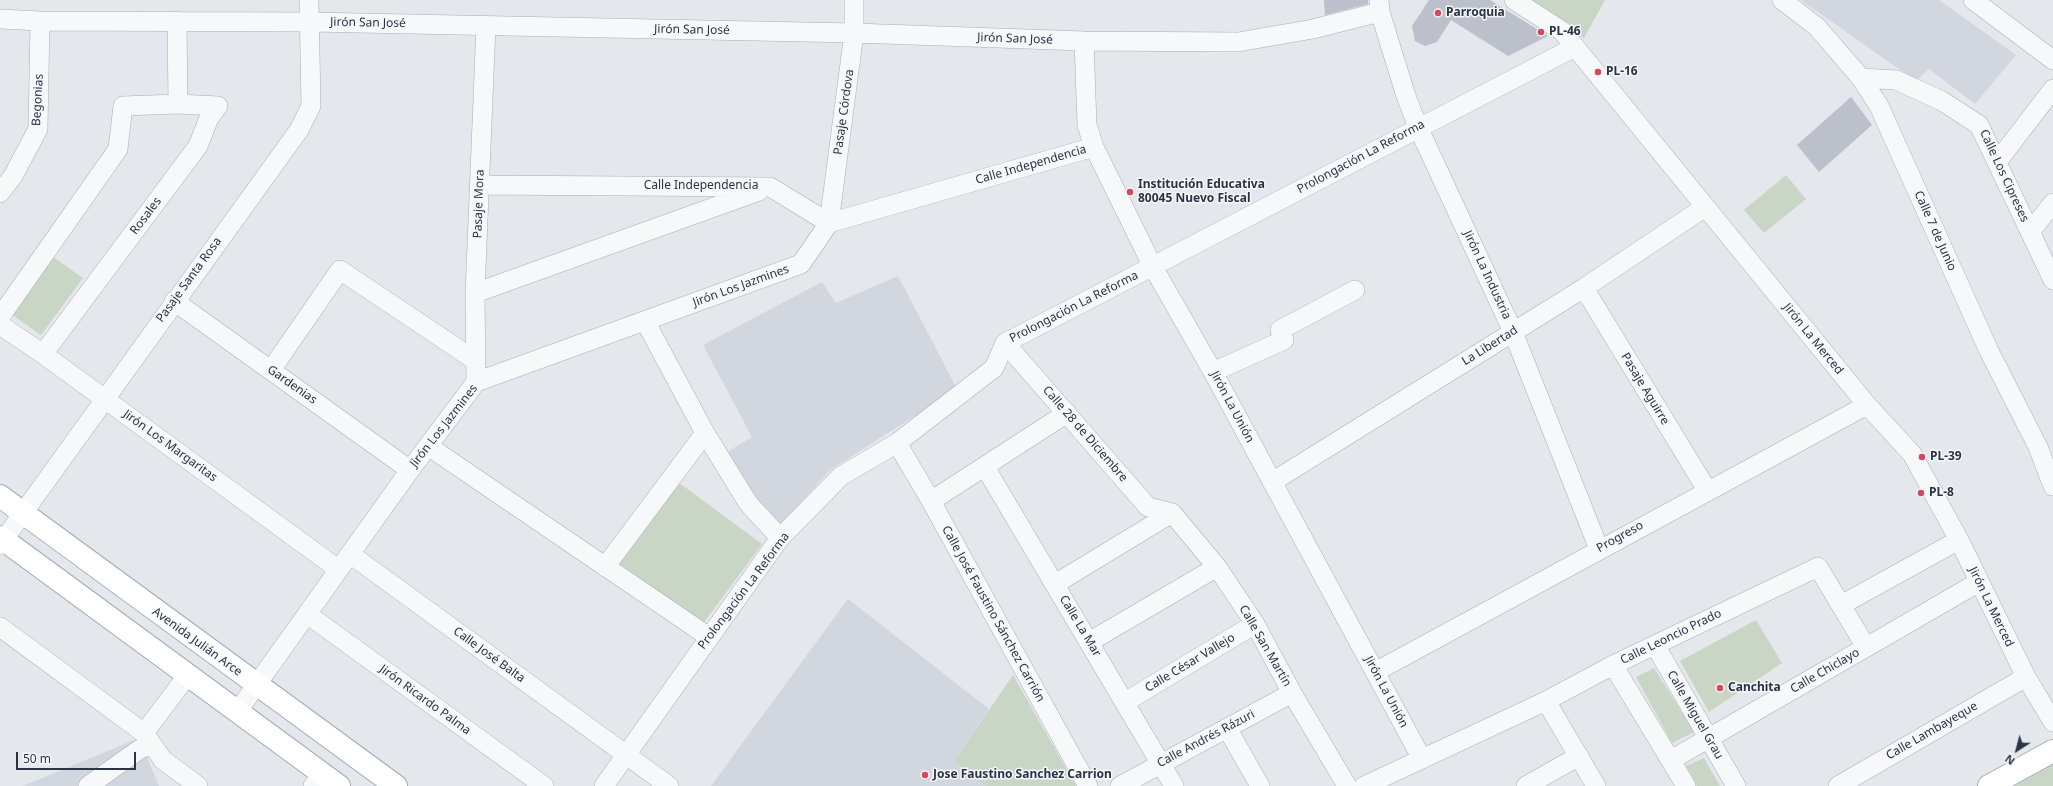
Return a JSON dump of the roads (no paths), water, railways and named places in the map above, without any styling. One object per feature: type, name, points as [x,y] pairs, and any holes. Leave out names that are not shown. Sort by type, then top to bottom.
[{"type":"main road","name":"Avenida Julián Arce","points":[[0,496],[396,786]]},
{"type":"main road","points":[[1,540],[237,712],[325,782]]},
{"type":"main road","points":[[1989,786],[2053,751]]},
{"type":"street","name":"Pasaje Santa Rosa","points":[[1,540],[23,513],[174,301],[299,130],[311,106],[309,0]]},
{"type":"street","name":"Pasaje Córdova","points":[[829,223],[854,33],[854,0]]},
{"type":"street","name":"Jirón La Merced","points":[[1514,0],[1562,31],[1866,405],[1912,454],[1959,540],[2026,676],[2053,722]]},
{"type":"street","name":"Calle 7 de Junio","points":[[1782,0],[1818,27],[1861,78],[1879,106],[1989,351],[2038,447],[2053,486]]},
{"type":"street","points":[[1973,0],[2053,60]]},
{"type":"street","name":"Jirón San José","points":[[0,19],[40,21],[310,22],[854,33],[1084,41],[1238,42],[1313,29],[1379,6]]},
{"type":"street","name":"Jirón La Industria","points":[[1379,6],[1406,96],[1418,127],[1513,332],[1600,549]]},
{"type":"street","name":"Begonias","points":[[0,193],[13,176],[38,129],[40,21]]},
{"type":"street","points":[[177,21],[178,104]]},
{"type":"street","name":"Pasaje Mora","points":[[476,382],[475,293],[486,26]]},
{"type":"street","name":"Jirón La Unión","points":[[1084,41],[1087,125],[1094,147],[1153,267],[1213,372],[1422,759]]},
{"type":"street","name":"Prolongación La Reforma","points":[[604,786],[780,538],[841,476],[897,443],[994,368],[1005,343],[1153,267],[1418,127],[1575,47]]},
{"type":"street","name":"Calle Los Cipreses","points":[[1861,78],[1896,80],[1942,101],[1979,125],[2053,280]]},
{"type":"street","points":[[1997,162],[2053,89]]},
{"type":"street","name":"Rosales","points":[[0,317],[118,149],[123,106],[178,104],[218,106],[210,118],[198,146],[43,354]]},
{"type":"street","name":"Calle Independencia","points":[[480,185],[770,187],[829,223],[1094,147]]},
{"type":"street","points":[[475,293],[697,215],[770,187]]},
{"type":"street","points":[[2030,232],[2053,203]]},
{"type":"street","name":"La Libertad","points":[[1272,482],[1584,288],[1705,207]]},
{"type":"street","name":"Jirón Los Jazmines","points":[[237,712],[255,684],[338,569],[476,382],[801,264],[829,223]]},
{"type":"street","points":[[271,370],[340,270],[476,361]]},
{"type":"street","name":"Pasaje Aguirre","points":[[1584,288],[1707,490]]},
{"type":"street","points":[[1213,372],[1284,340],[1280,330],[1355,290]]},
{"type":"street","name":"Gardenias","points":[[174,301],[410,470]]},
{"type":"street","points":[[644,321],[705,433],[748,503],[780,538]]},
{"type":"street","name":"Jirón Los Margaritas","points":[[0,325],[43,354],[338,569]]},
{"type":"street","name":"Calle 28 de Diciembre","points":[[1005,343],[1148,507],[1172,513]]},
{"type":"street","name":"Progreso","points":[[1375,672],[1707,490],[1866,405]]},
{"type":"street","points":[[931,501],[1067,414]]},
{"type":"street","points":[[605,567],[705,433]]},
{"type":"street","name":"Calle José Faustino Sánchez Carrión","points":[[897,443],[931,501],[1088,786]]},
{"type":"street","points":[[428,446],[709,637]]},
{"type":"street","name":"Calle La Mar","points":[[985,466],[1174,786]]},
{"type":"street","points":[[1055,584],[1172,513]]},
{"type":"street","name":"Calle San Martín","points":[[1172,513],[1217,567],[1255,624],[1292,693],[1347,786]]},
{"type":"street","points":[[1866,647],[1841,605],[1959,540]]},
{"type":"street","name":"Calle José Balta","points":[[350,554],[669,786]]},
{"type":"street","points":[[1089,642],[1217,567]]},
{"type":"street","name":"Calle Leoncio Prado","points":[[1364,786],[1546,702],[1613,665],[1818,567],[1841,605]]},
{"type":"street","name":"Calle Chiclayo","points":[[1671,760],[1979,582]]},
{"type":"street","name":"Jirón Ricardo Palma","points":[[307,614],[544,786]]},
{"type":"street","name":"Calle César Vallejo","points":[[1125,702],[1255,624]]},
{"type":"street","points":[[0,626],[148,739],[163,760],[198,786]]},
{"type":"street","name":"Calle Miguel Grau","points":[[1655,645],[1736,786]]},
{"type":"street","points":[[1613,665],[1686,786]]},
{"type":"street","points":[[88,786],[140,749],[148,739],[187,676]]},
{"type":"street","name":"Calle Lambayeque","points":[[1838,786],[2026,676]]},
{"type":"street","name":"Calle Andrés Rázuri","points":[[1120,786],[1292,693]]},
{"type":"street","points":[[1546,702],[1596,786]]},
{"type":"street","points":[[1227,728],[1260,786]]},
{"type":"street","points":[[1526,786],[1579,756]]},
{"type":"place","name":"Parroquia","points":[[1438,13]]},
{"type":"place","name":"PL-46","points":[[1541,32]]},
{"type":"place","name":"PL-16","points":[[1598,72]]},
{"type":"place","name":"Institución Educativa 80045 Nuevo Fiscal","points":[[1130,192]]},
{"type":"place","name":"PL-39","points":[[1922,457]]},
{"type":"place","name":"PL-8","points":[[1921,493]]},
{"type":"place","name":"Canchita","points":[[1720,688]]},
{"type":"place","name":"Jose Faustino Sanchez Carrion","points":[[925,775]]}]
